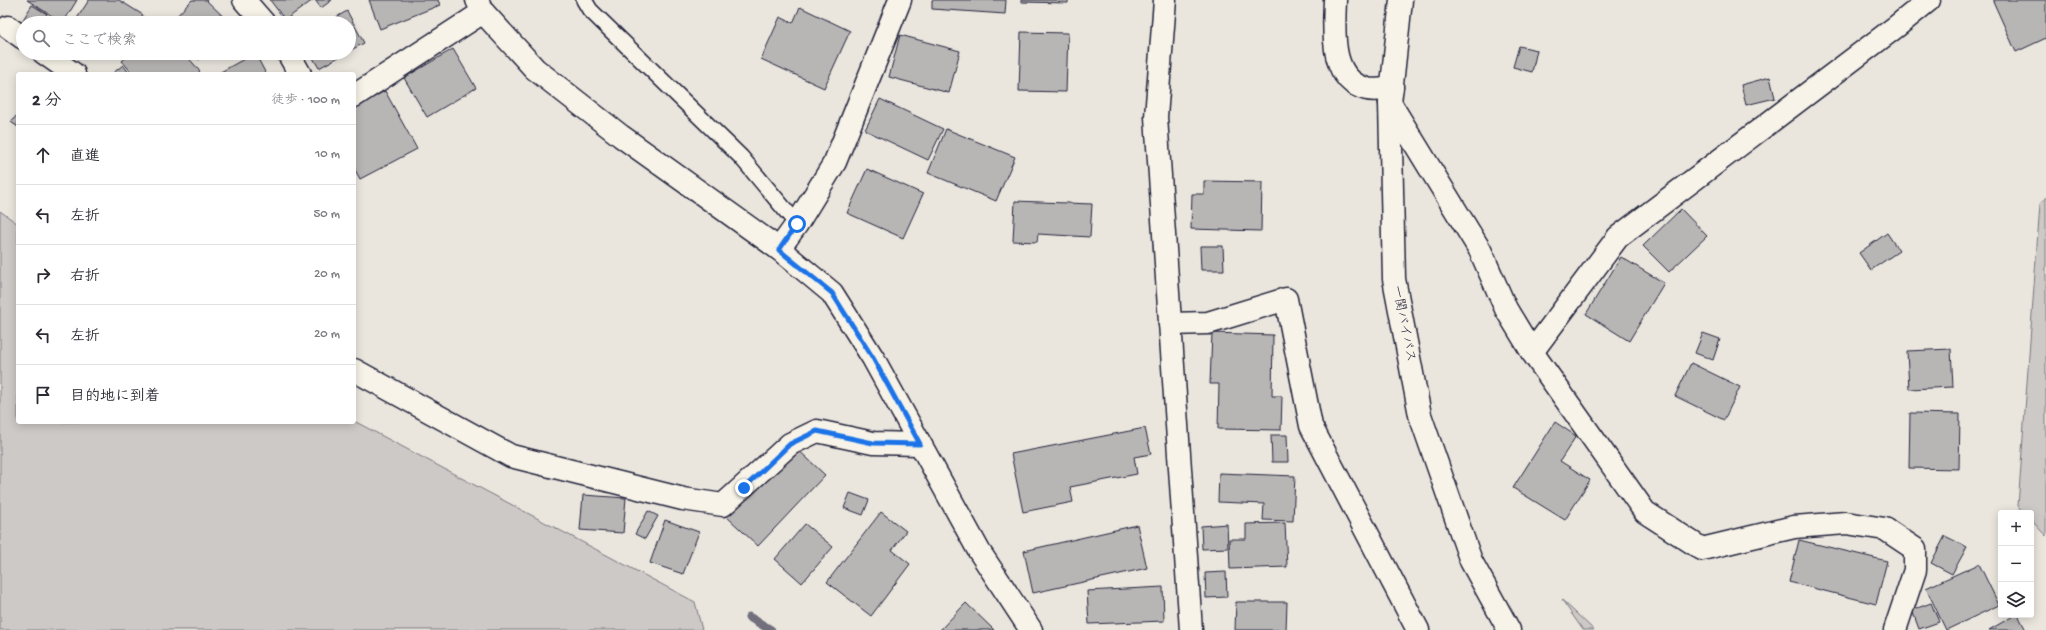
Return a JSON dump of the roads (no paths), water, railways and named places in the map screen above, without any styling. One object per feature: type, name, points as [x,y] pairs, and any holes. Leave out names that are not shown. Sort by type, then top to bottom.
[{"type":"main road","points":[[244,0],[258,16]]},
{"type":"main road","points":[[779,250],[797,224],[835,162],[900,0]]},
{"type":"main road","points":[[1165,0],[1156,117],[1191,630]]},
{"type":"main road","points":[[1335,0],[1334,42],[1341,68],[1349,81],[1367,89],[1391,96],[1480,250],[1506,309],[1532,352],[1645,512],[1702,549],[1794,527],[1846,523],[1885,529],[1915,549],[1915,570],[1895,630]]},
{"type":"main road","name":"一関バイパス","points":[[1401,0],[1391,96],[1394,279],[1420,415],[1471,561],[1509,630]]},
{"type":"main road","points":[[1532,352],[1618,237],[1897,26],[1929,0]]},
{"type":"main road","points":[[356,95],[480,6],[535,68],[621,136],[779,250],[832,293],[873,358],[979,551],[1031,630]]},
{"type":"main road","points":[[54,60],[71,72]]},
{"type":"main road","points":[[292,60],[299,72]]},
{"type":"main road","points":[[1170,324],[1208,323],[1286,299],[1311,426],[1418,630]]},
{"type":"main road","points":[[356,371],[511,456],[683,499],[723,505],[790,444],[817,431],[873,443],[920,444]]},
{"type":"lane","points":[[584,0],[590,10],[741,157],[797,224]]},
{"type":"waterway","points":[[749,617],[771,630]]}]
